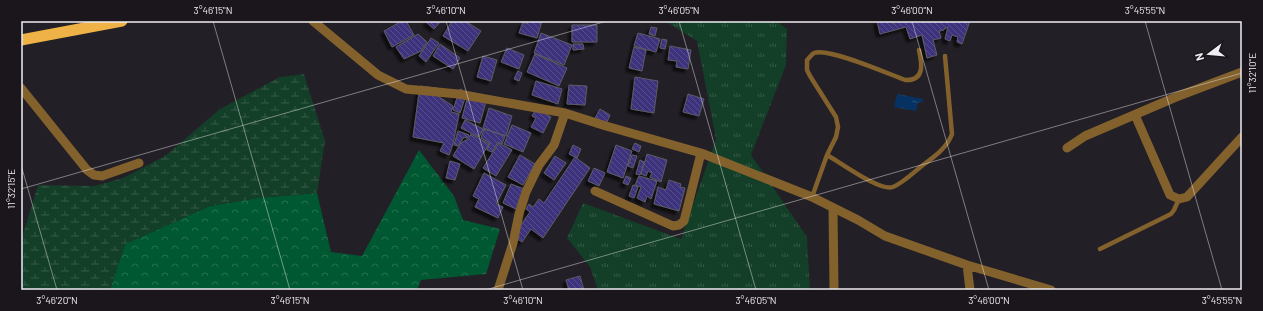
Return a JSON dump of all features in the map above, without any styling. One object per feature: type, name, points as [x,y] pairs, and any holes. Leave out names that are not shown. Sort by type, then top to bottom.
[{"type":"highway","points":[[21,40],[122,21]]},
{"type":"street","points":[[313,21],[378,75],[406,89],[458,94],[565,113],[701,153],[812,197],[858,220],[885,236],[968,265],[1051,290]]},
{"type":"street","points":[[1067,148],[1085,136],[1176,97],[1242,72]]},
{"type":"street","points":[[21,88],[87,170],[94,175],[102,176],[139,163]]},
{"type":"street","points":[[498,290],[513,243],[518,214],[526,192],[539,165],[554,145],[565,113]]},
{"type":"street","points":[[1135,115],[1170,194],[1178,199],[1187,197],[1242,138]]},
{"type":"street","points":[[595,191],[674,226],[679,225],[684,221],[701,153]]},
{"type":"street","points":[[833,208],[834,290]]},
{"type":"street","points":[[968,265],[970,290]]},
{"type":"lane","points":[[812,197],[827,154],[836,136],[838,127],[836,117],[807,70],[807,60],[814,53],[822,52],[841,56],[905,80],[910,80],[919,75],[922,69],[919,50]]},
{"type":"lane","points":[[827,154],[877,185],[888,188],[898,184],[935,156],[946,145],[952,134],[945,56]]},
{"type":"lane","points":[[1100,249],[1170,214],[1174,210],[1178,199]]},
{"type":"green space","points":[[665,21],[776,21],[787,29],[786,65],[751,155],[807,237],[810,290],[598,290],[590,267],[567,238],[583,203],[681,239],[716,139],[697,41]]},
{"type":"green space","points":[[304,74],[325,141],[317,193],[257,198],[210,206],[125,244],[110,290],[21,290],[21,241],[38,185],[94,186],[123,178],[165,156],[220,109],[280,77]]},
{"type":"green space","points":[[419,150],[454,196],[463,220],[500,229],[486,274],[421,280],[417,290],[110,290],[125,244],[210,206],[257,198],[317,193],[331,252],[362,256]]},
{"type":"water","points":[[897,94],[923,99],[922,103],[918,102],[916,111],[894,107]]},
{"type":"building","points":[[402,21],[406,21],[414,35],[392,47],[384,31]]},
{"type":"building","points":[[441,21],[434,29],[426,22]]},
{"type":"building","points":[[452,21],[465,21],[481,31],[468,51],[443,36]]},
{"type":"building","points":[[528,21],[542,21],[537,38],[519,33],[523,22],[527,24]]},
{"type":"building","points":[[877,21],[892,21],[893,24],[895,21],[970,21],[962,44],[957,42],[958,37],[952,35],[950,41],[945,39],[948,27],[939,31],[941,38],[933,40],[937,55],[927,58],[922,35],[910,39],[906,27],[880,34]]},
{"type":"building","points":[[572,25],[597,25],[597,42],[572,42]]},
{"type":"building","points":[[651,27],[657,28],[655,36],[649,34]]},
{"type":"building","points":[[541,33],[572,45],[564,65],[534,53]]},
{"type":"building","points":[[638,33],[660,39],[656,52],[634,46]]},
{"type":"building","points":[[418,34],[427,42],[421,51],[404,59],[396,47]]},
{"type":"building","points":[[431,38],[439,43],[426,62],[419,56]]},
{"type":"building","points":[[662,39],[667,40],[665,49],[660,48]]},
{"type":"building","points":[[440,44],[460,58],[453,69],[433,56]]},
{"type":"building","points":[[573,44],[583,44],[584,49],[573,50]]},
{"type":"building","points":[[670,46],[691,50],[688,69],[676,67],[677,61],[668,60]]},
{"type":"building","points":[[634,47],[646,50],[642,71],[629,68]]},
{"type":"building","points":[[507,48],[524,55],[519,69],[501,62]]},
{"type":"building","points":[[535,54],[567,68],[559,86],[527,72]]},
{"type":"building","points":[[483,56],[497,60],[491,81],[477,77]]},
{"type":"building","points":[[518,71],[522,73],[519,81],[514,79]]},
{"type":"building","points":[[635,77],[658,81],[654,113],[631,109]]},
{"type":"building","points":[[536,81],[562,89],[558,104],[532,95]]},
{"type":"building","points":[[569,85],[587,86],[585,105],[567,104]]},
{"type":"building","points":[[420,86],[437,88],[439,97],[453,106],[451,112],[459,114],[453,144],[449,155],[440,151],[444,143],[413,137]]},
{"type":"building","points":[[460,89],[467,92],[460,113],[453,110]]},
{"type":"building","points":[[469,92],[487,98],[480,123],[462,118]]},
{"type":"building","points":[[688,94],[704,99],[699,116],[683,112]]},
{"type":"building","points":[[489,108],[512,116],[506,136],[483,128]]},
{"type":"building","points":[[536,109],[551,117],[543,133],[531,127],[536,118],[532,116]]},
{"type":"building","points":[[600,109],[610,115],[606,124],[595,118]]},
{"type":"building","points":[[465,120],[483,129],[479,137],[461,128]]},
{"type":"building","points":[[512,125],[531,133],[523,152],[504,144]]},
{"type":"building","points":[[484,129],[505,136],[502,144],[498,142],[492,152],[487,150],[490,143],[481,138]]},
{"type":"building","points":[[458,131],[469,135],[467,138],[464,137],[458,146],[454,145]]},
{"type":"building","points":[[471,134],[489,144],[474,169],[453,156],[461,143],[468,139]]},
{"type":"building","points":[[499,143],[512,150],[496,176],[483,168]]},
{"type":"building","points":[[635,143],[641,146],[639,152],[632,149]]},
{"type":"building","points":[[573,145],[581,149],[577,158],[569,154]]},
{"type":"building","points":[[616,145],[632,151],[623,178],[607,172]]},
{"type":"building","points":[[647,154],[667,160],[661,182],[650,177],[652,173],[648,171],[646,176],[641,174]]},
{"type":"building","points":[[520,155],[535,164],[523,185],[508,177]]},
{"type":"building","points":[[632,155],[637,156],[633,168],[628,166]]},
{"type":"building","points":[[555,156],[566,163],[554,180],[544,173]]},
{"type":"building","points":[[575,157],[590,168],[543,238],[531,229],[522,242],[513,236],[530,212],[526,209],[529,204],[533,207],[539,199],[544,203]]},
{"type":"building","points":[[640,160],[644,162],[640,175],[636,174]]},
{"type":"building","points":[[450,161],[460,164],[455,180],[446,178]]},
{"type":"building","points":[[594,168],[605,173],[599,186],[588,181]]},
{"type":"building","points":[[484,173],[506,185],[496,204],[503,207],[498,218],[475,207],[479,199],[473,196]]},
{"type":"building","points":[[626,176],[631,178],[628,185],[623,183]]},
{"type":"building","points":[[639,176],[657,181],[651,199],[647,196],[645,202],[637,198],[641,187],[635,185]]},
{"type":"building","points":[[669,180],[681,184],[680,187],[685,188],[679,211],[654,204],[658,187],[666,190]]},
{"type":"building","points":[[511,184],[524,189],[516,209],[503,203]]},
{"type":"building","points":[[633,185],[638,187],[634,198],[629,196]]},
{"type":"building","points":[[580,276],[584,290],[569,290],[566,280]]}]
